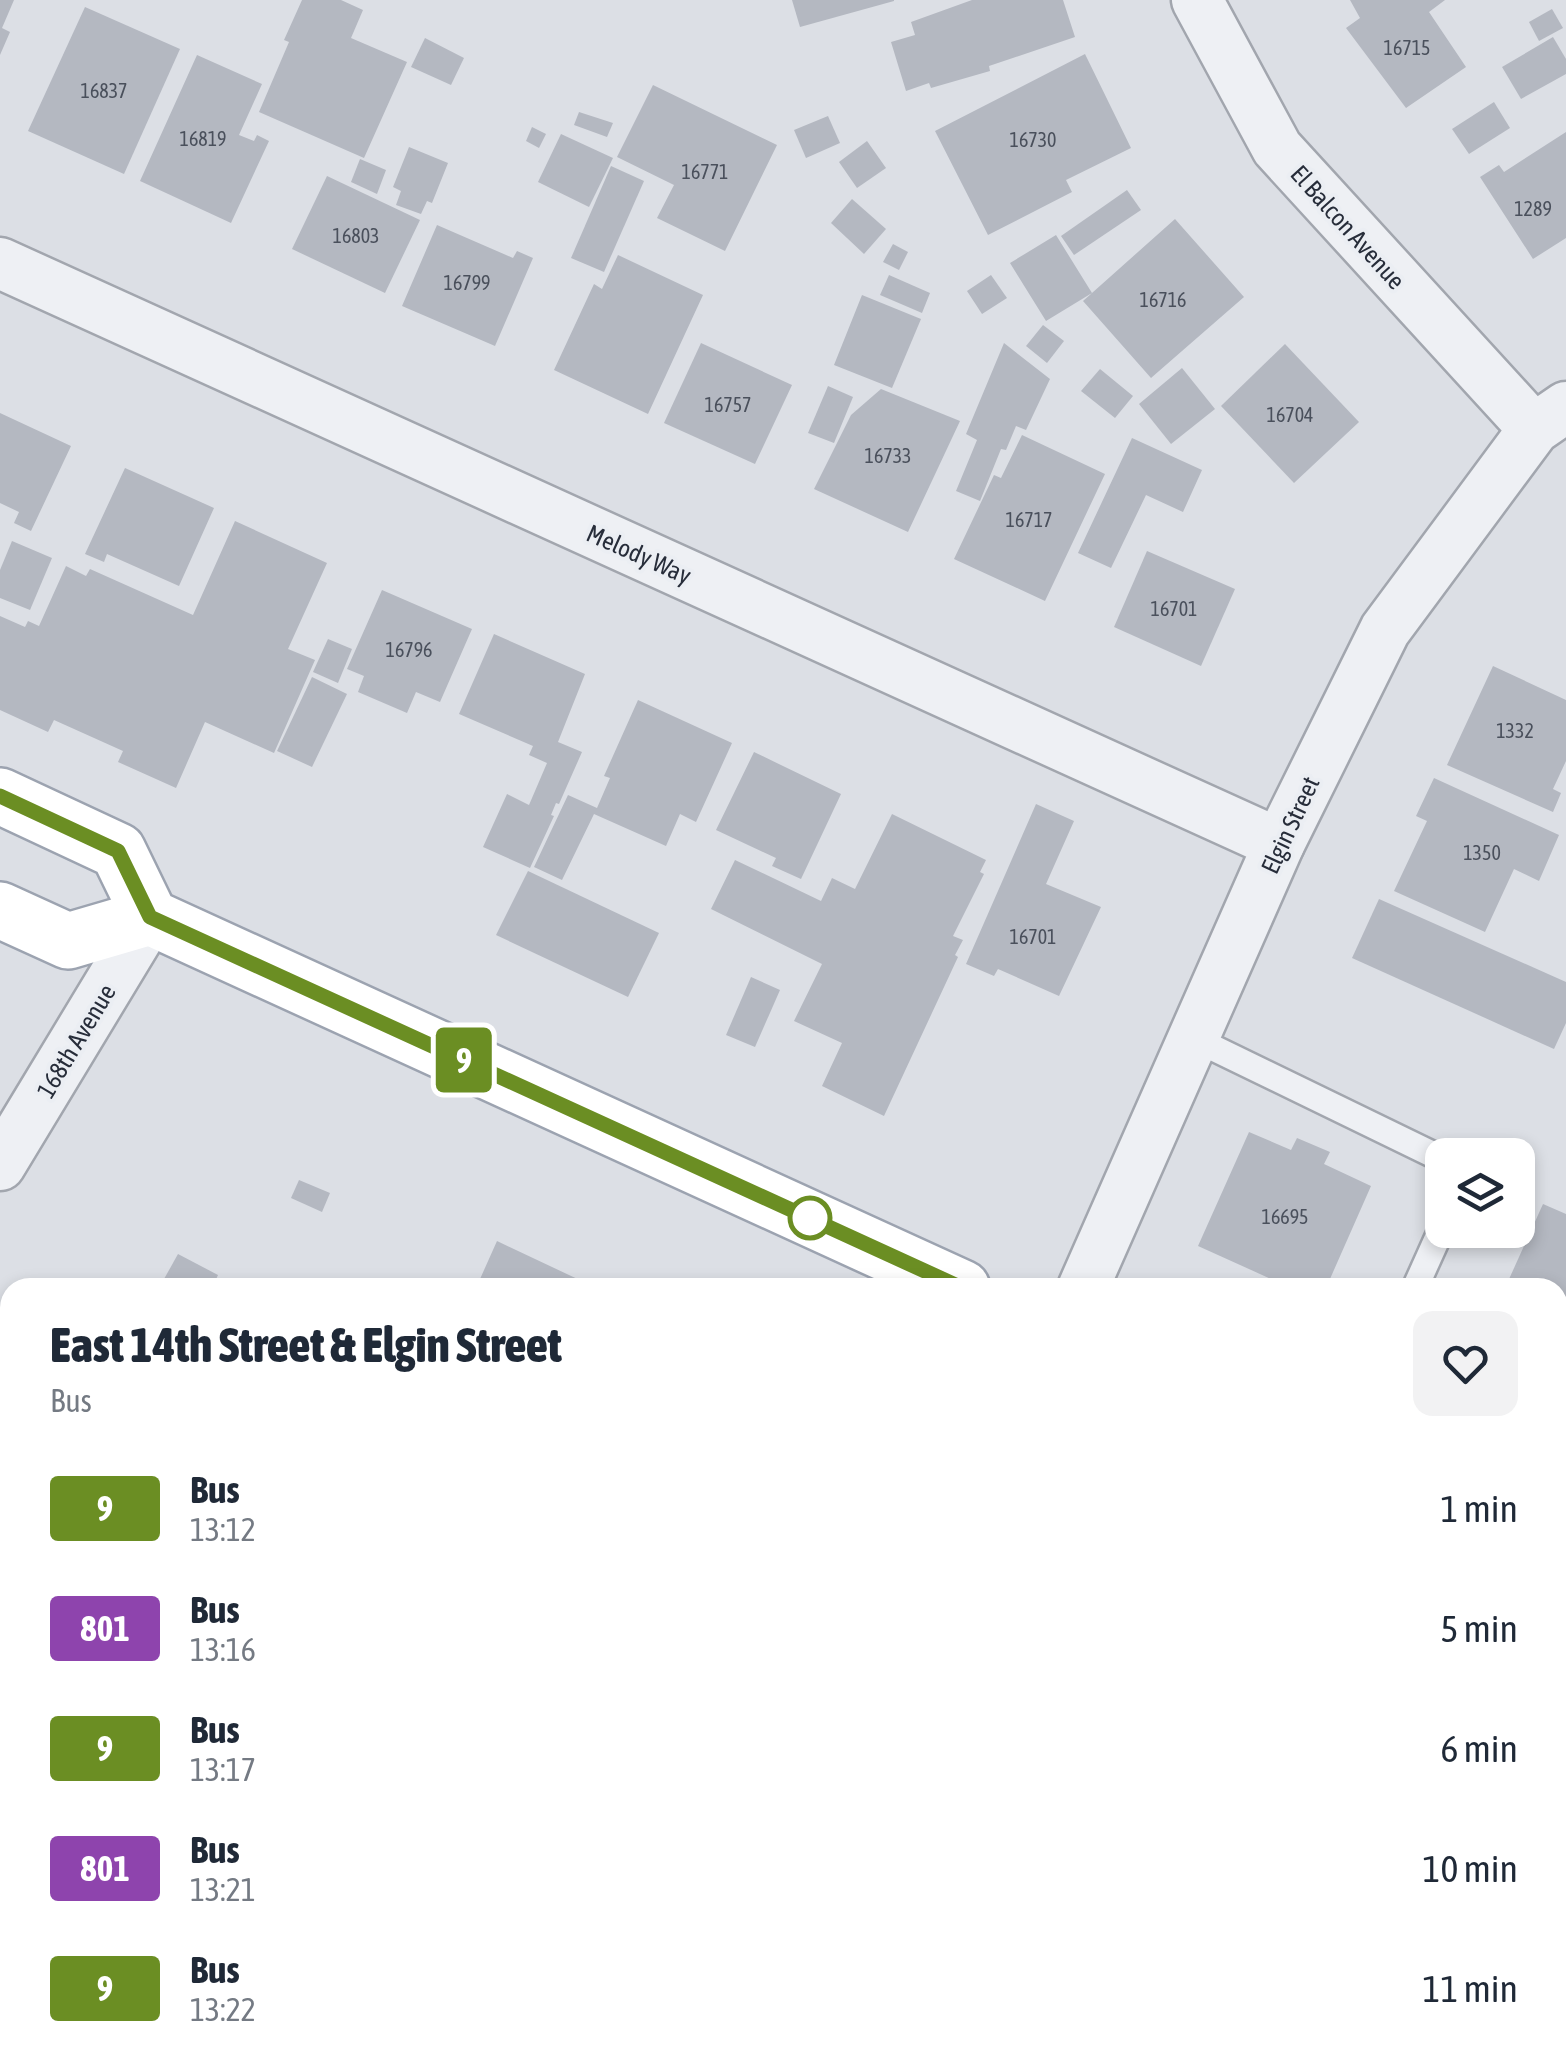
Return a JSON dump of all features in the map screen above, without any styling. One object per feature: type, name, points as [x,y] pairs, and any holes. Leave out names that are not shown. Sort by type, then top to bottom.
[{"type":"main road","points":[[0,796],[118,851],[150,917],[940,1278]]},
{"type":"main road","points":[[0,910],[68,941],[150,917]]},
{"type":"street","name":"El Balcon Avenue","points":[[1197,0],[1277,148],[1550,418]]},
{"type":"street","name":"Melody Way","points":[[0,263],[1279,844]]},
{"type":"street","name":"Elgin Street","points":[[1087,1278],[1279,844],[1384,630],[1550,418]]},
{"type":"street","name":"168th Avenue","points":[[0,1165],[150,917]]},
{"type":"lane","points":[[1195,1039],[1425,1150]]},
{"type":"lane","points":[[1420,1278],[1433,1248]]},
{"type":"building","points":[[0,0],[14,0],[2,28],[10,32],[0,55]]},
{"type":"building","points":[[302,0],[341,0],[363,10],[351,38],[407,62],[364,158],[259,112]]},
{"type":"building","points":[[792,0],[894,0],[894,1],[800,27]]},
{"type":"building","points":[[972,0],[1063,0],[1075,37],[989,66],[990,71],[906,91],[891,42],[915,35],[911,22]]},
{"type":"building","points":[[1350,0],[1445,0],[1429,12],[1466,67],[1406,108],[1346,28],[1360,18]]},
{"type":"building","points":[[85,7],[180,49],[124,174],[28,131]]},
{"type":"building","points":[[1552,9],[1563,28],[1539,41],[1529,22]]},
{"type":"building","points":[[1553,37],[1566,59],[1566,74],[1521,99],[1502,67]]},
{"type":"building","points":[[425,38],[464,58],[451,85],[411,67]]},
{"type":"building","points":[[1085,54],[1131,148],[1066,180],[1072,192],[988,235],[935,131]]},
{"type":"building","points":[[197,55],[262,84],[239,135],[254,141],[257,135],[269,141],[231,223],[140,181]]},
{"type":"building","points":[[653,85],[777,145],[725,251],[657,218],[674,185],[617,157]]},
{"type":"building","points":[[1494,102],[1510,128],[1469,154],[1452,129]]},
{"type":"building","points":[[579,112],[613,123],[607,137],[574,125]]},
{"type":"building","points":[[828,116],[840,143],[806,158],[794,130]]},
{"type":"building","points":[[532,127],[546,134],[539,148],[526,141]]},
{"type":"building","points":[[1566,132],[1566,238],[1533,259],[1480,177],[1499,165],[1504,172]]},
{"type":"building","points":[[561,134],[613,158],[589,207],[538,182]]},
{"type":"building","points":[[867,141],[886,168],[857,188],[839,162]]},
{"type":"building","points":[[409,147],[448,163],[432,203],[427,201],[421,214],[396,205],[401,191],[393,187]]},
{"type":"building","points":[[360,159],[386,170],[377,194],[351,182]]},
{"type":"building","points":[[611,166],[644,181],[604,272],[571,258]]},
{"type":"building","points":[[327,176],[420,220],[385,293],[292,249]]},
{"type":"building","points":[[1127,190],[1141,210],[1074,255],[1061,236]]},
{"type":"building","points":[[852,199],[886,229],[864,254],[831,223]]},
{"type":"building","points":[[1175,219],[1244,297],[1151,378],[1083,301]]},
{"type":"building","points":[[437,225],[513,258],[517,251],[533,258],[495,346],[402,306]]},
{"type":"building","points":[[1056,235],[1092,293],[1046,321],[1010,263]]},
{"type":"building","points":[[893,244],[908,252],[899,270],[883,262]]},
{"type":"building","points":[[618,255],[703,295],[648,414],[554,370],[594,284],[602,289]]},
{"type":"building","points":[[889,275],[930,293],[922,313],[880,295]]},
{"type":"building","points":[[991,275],[1007,298],[982,314],[967,291]]},
{"type":"building","points":[[862,295],[921,319],[892,388],[834,365]]},
{"type":"building","points":[[1043,325],[1064,341],[1047,363],[1026,346]]},
{"type":"building","points":[[701,343],[792,385],[755,464],[664,423]]},
{"type":"building","points":[[1004,343],[1050,379],[1026,430],[1016,426],[1006,450],[1001,449],[980,501],[956,491],[977,440],[966,434]]},
{"type":"building","points":[[1285,344],[1359,422],[1294,483],[1221,406]]},
{"type":"building","points":[[1182,368],[1215,409],[1171,444],[1139,404]]},
{"type":"building","points":[[1100,369],[1133,396],[1115,418],[1081,391]]},
{"type":"building","points":[[828,386],[853,397],[834,443],[808,433]]},
{"type":"building","points":[[881,389],[960,421],[908,532],[814,489],[851,415]]},
{"type":"building","points":[[0,413],[71,446],[31,531],[14,523],[19,512],[0,503]]},
{"type":"building","points":[[1022,435],[1105,474],[1045,601],[954,559],[994,475],[1001,478]]},
{"type":"building","points":[[1132,438],[1202,470],[1183,512],[1146,495],[1111,568],[1078,553]]},
{"type":"building","points":[[125,468],[214,508],[179,586],[107,554],[104,562],[85,554]]},
{"type":"building","points":[[235,521],[327,563],[288,649],[315,660],[274,753],[205,722],[176,788],[118,762],[123,751],[54,720],[48,732],[0,710],[0,616],[25,627],[28,621],[39,626],[66,566],[86,576],[90,569],[193,615]]},
{"type":"building","points":[[12,541],[52,558],[30,610],[0,598],[0,570]]},
{"type":"building","points":[[1147,551],[1235,589],[1201,666],[1114,627]]},
{"type":"building","points":[[382,590],[472,629],[440,702],[416,692],[407,713],[358,692],[364,676],[347,669]]},
{"type":"building","points":[[494,634],[585,674],[558,742],[582,752],[530,868],[483,847],[507,794],[529,805],[547,763],[529,755],[533,746],[459,714]]},
{"type":"building","points":[[328,639],[352,649],[338,683],[313,672]]},
{"type":"building","points":[[1493,666],[1566,700],[1566,761],[1553,789],[1561,793],[1553,812],[1447,765]]},
{"type":"building","points":[[312,677],[347,694],[312,767],[277,751]]},
{"type":"building","points":[[638,700],[732,743],[696,822],[680,814],[666,846],[594,814],[562,880],[534,867],[568,795],[597,808],[610,778],[604,776]]},
{"type":"building","points":[[754,752],[841,794],[801,879],[772,866],[776,858],[716,830]]},
{"type":"building","points":[[1434,778],[1559,835],[1539,881],[1514,869],[1485,932],[1394,891],[1427,821],[1416,816]]},
{"type":"building","points":[[1036,804],[1074,821],[1046,884],[1101,907],[1059,996],[998,969],[994,976],[966,964]]},
{"type":"building","points":[[892,814],[986,860],[980,872],[984,874],[953,936],[963,940],[955,955],[958,957],[884,1116],[822,1086],[842,1043],[794,1021],[822,964],[711,909],[735,860],[821,901],[832,878],[855,889]]},
{"type":"building","points":[[528,871],[659,933],[628,997],[496,935]]},
{"type":"building","points":[[1379,899],[1566,982],[1566,1023],[1554,1049],[1352,958]]},
{"type":"building","points":[[751,977],[780,990],[755,1047],[726,1035]]},
{"type":"building","points":[[1249,1132],[1291,1150],[1297,1138],[1330,1152],[1324,1164],[1371,1186],[1330,1278],[1269,1278],[1198,1246]]},
{"type":"building","points":[[299,1180],[330,1193],[322,1212],[291,1198]]},
{"type":"building","points":[[1543,1204],[1566,1214],[1566,1278],[1510,1278],[1523,1248],[1535,1248],[1535,1222]]},
{"type":"building","points":[[497,1241],[575,1278],[480,1278]]},
{"type":"building","points":[[178,1254],[218,1275],[217,1278],[165,1278]]},
{"type":"bus line","name":"9","points":[[0,796],[118,851],[150,917],[940,1278]]}]
